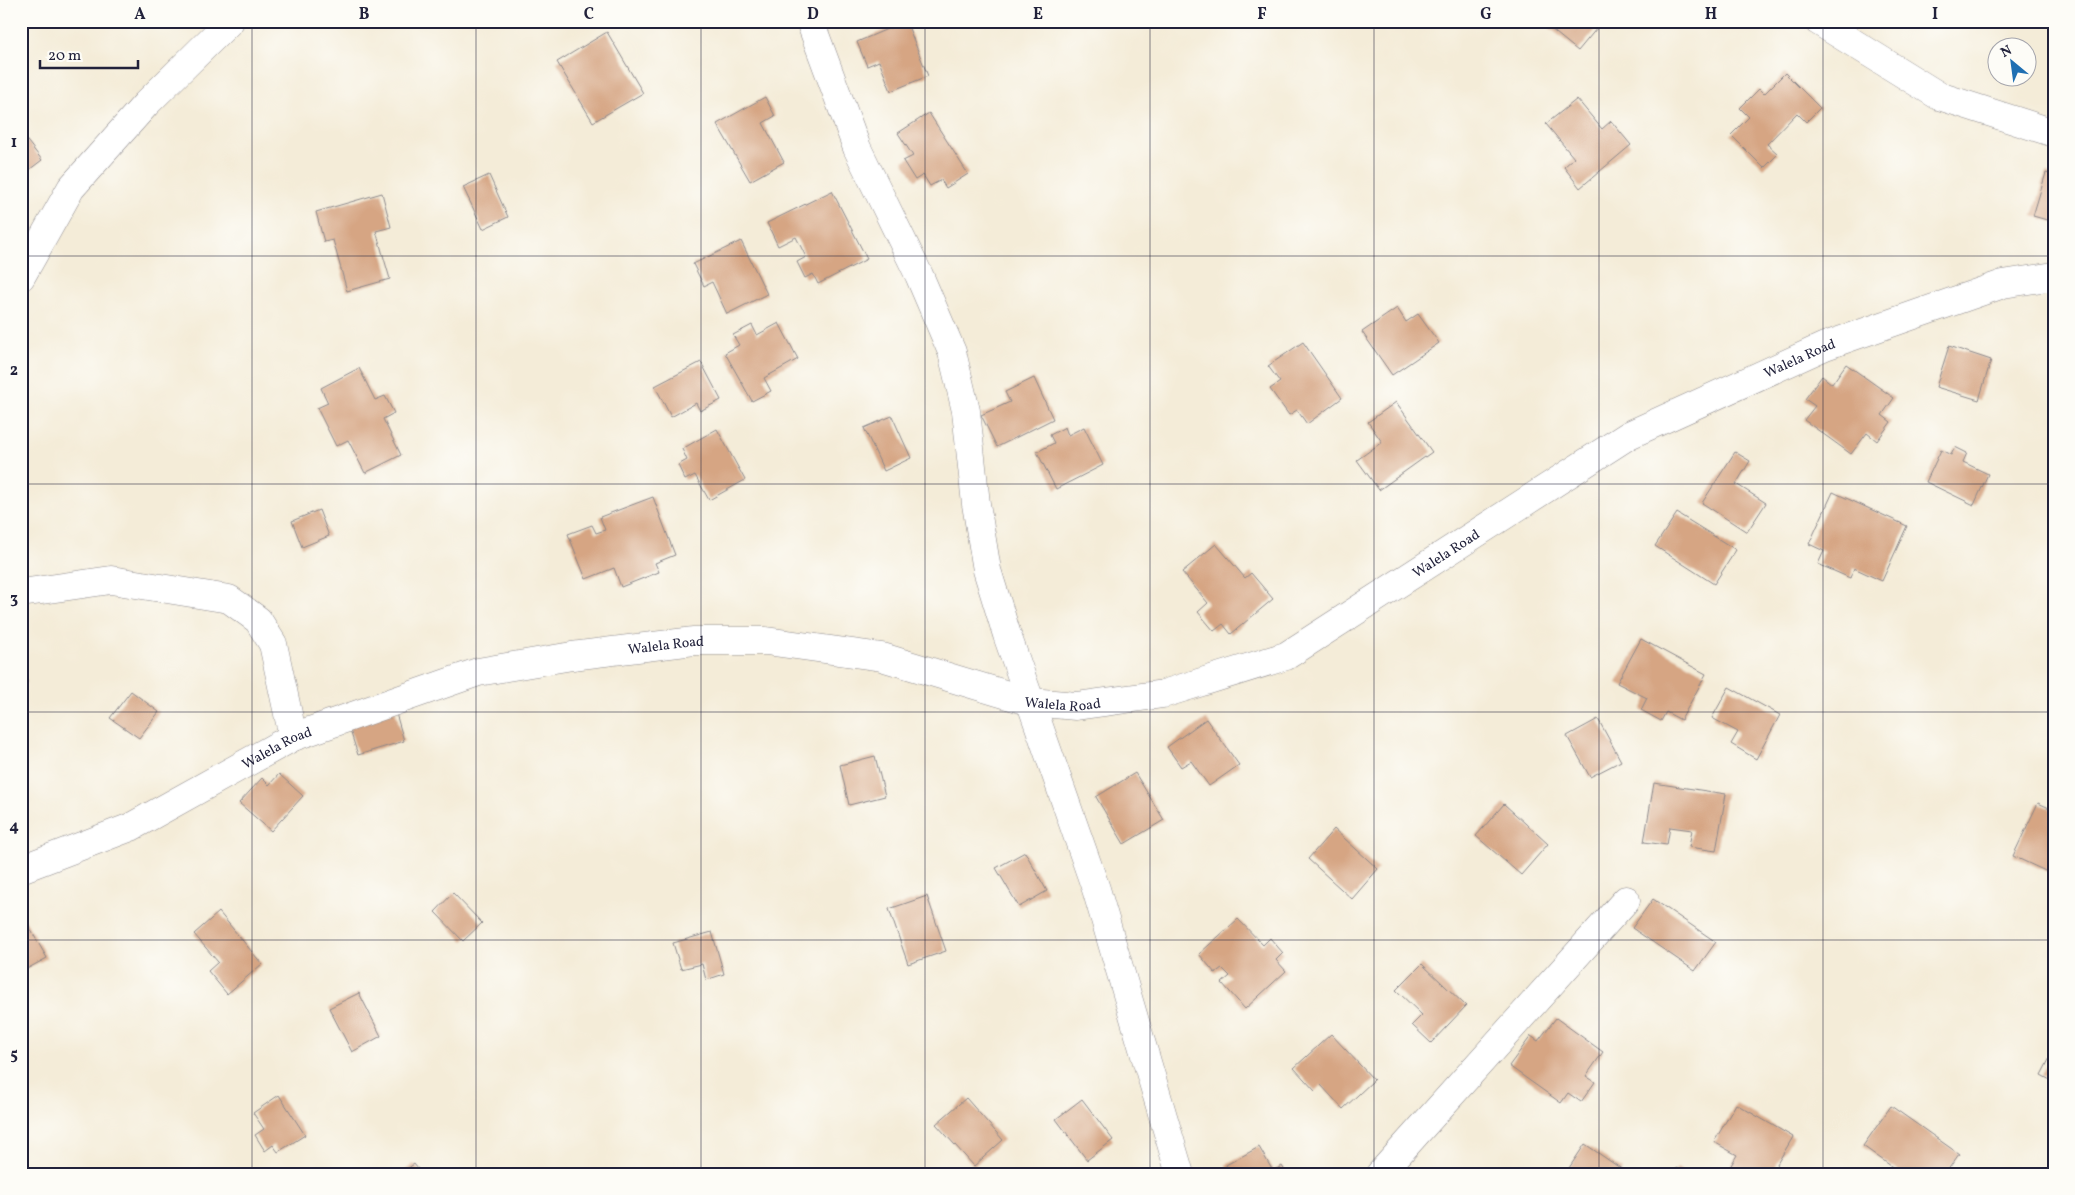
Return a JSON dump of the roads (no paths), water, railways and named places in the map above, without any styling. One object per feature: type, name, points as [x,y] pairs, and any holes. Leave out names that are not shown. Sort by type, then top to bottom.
[{"type":"street","points":[[21,277],[71,188],[146,104],[230,21]]},
{"type":"street","points":[[810,21],[857,148],[920,275],[952,352],[966,411],[976,504],[987,570],[1096,890],[1180,1174]]},
{"type":"street","points":[[1818,21],[1939,96],[2054,134]]},
{"type":"street","name":"Walela Road","points":[[21,869],[131,828],[293,737],[478,672],[572,656],[694,641],[766,641],[882,657],[1031,702],[1076,706],[1163,694],[1286,656],[1629,435],[1825,346],[2003,284],[2054,276]]},
{"type":"street","points":[[21,593],[110,580],[228,599],[258,620],[273,644],[293,737]]},
{"type":"street","points":[[1380,1174],[1626,900]]}]
